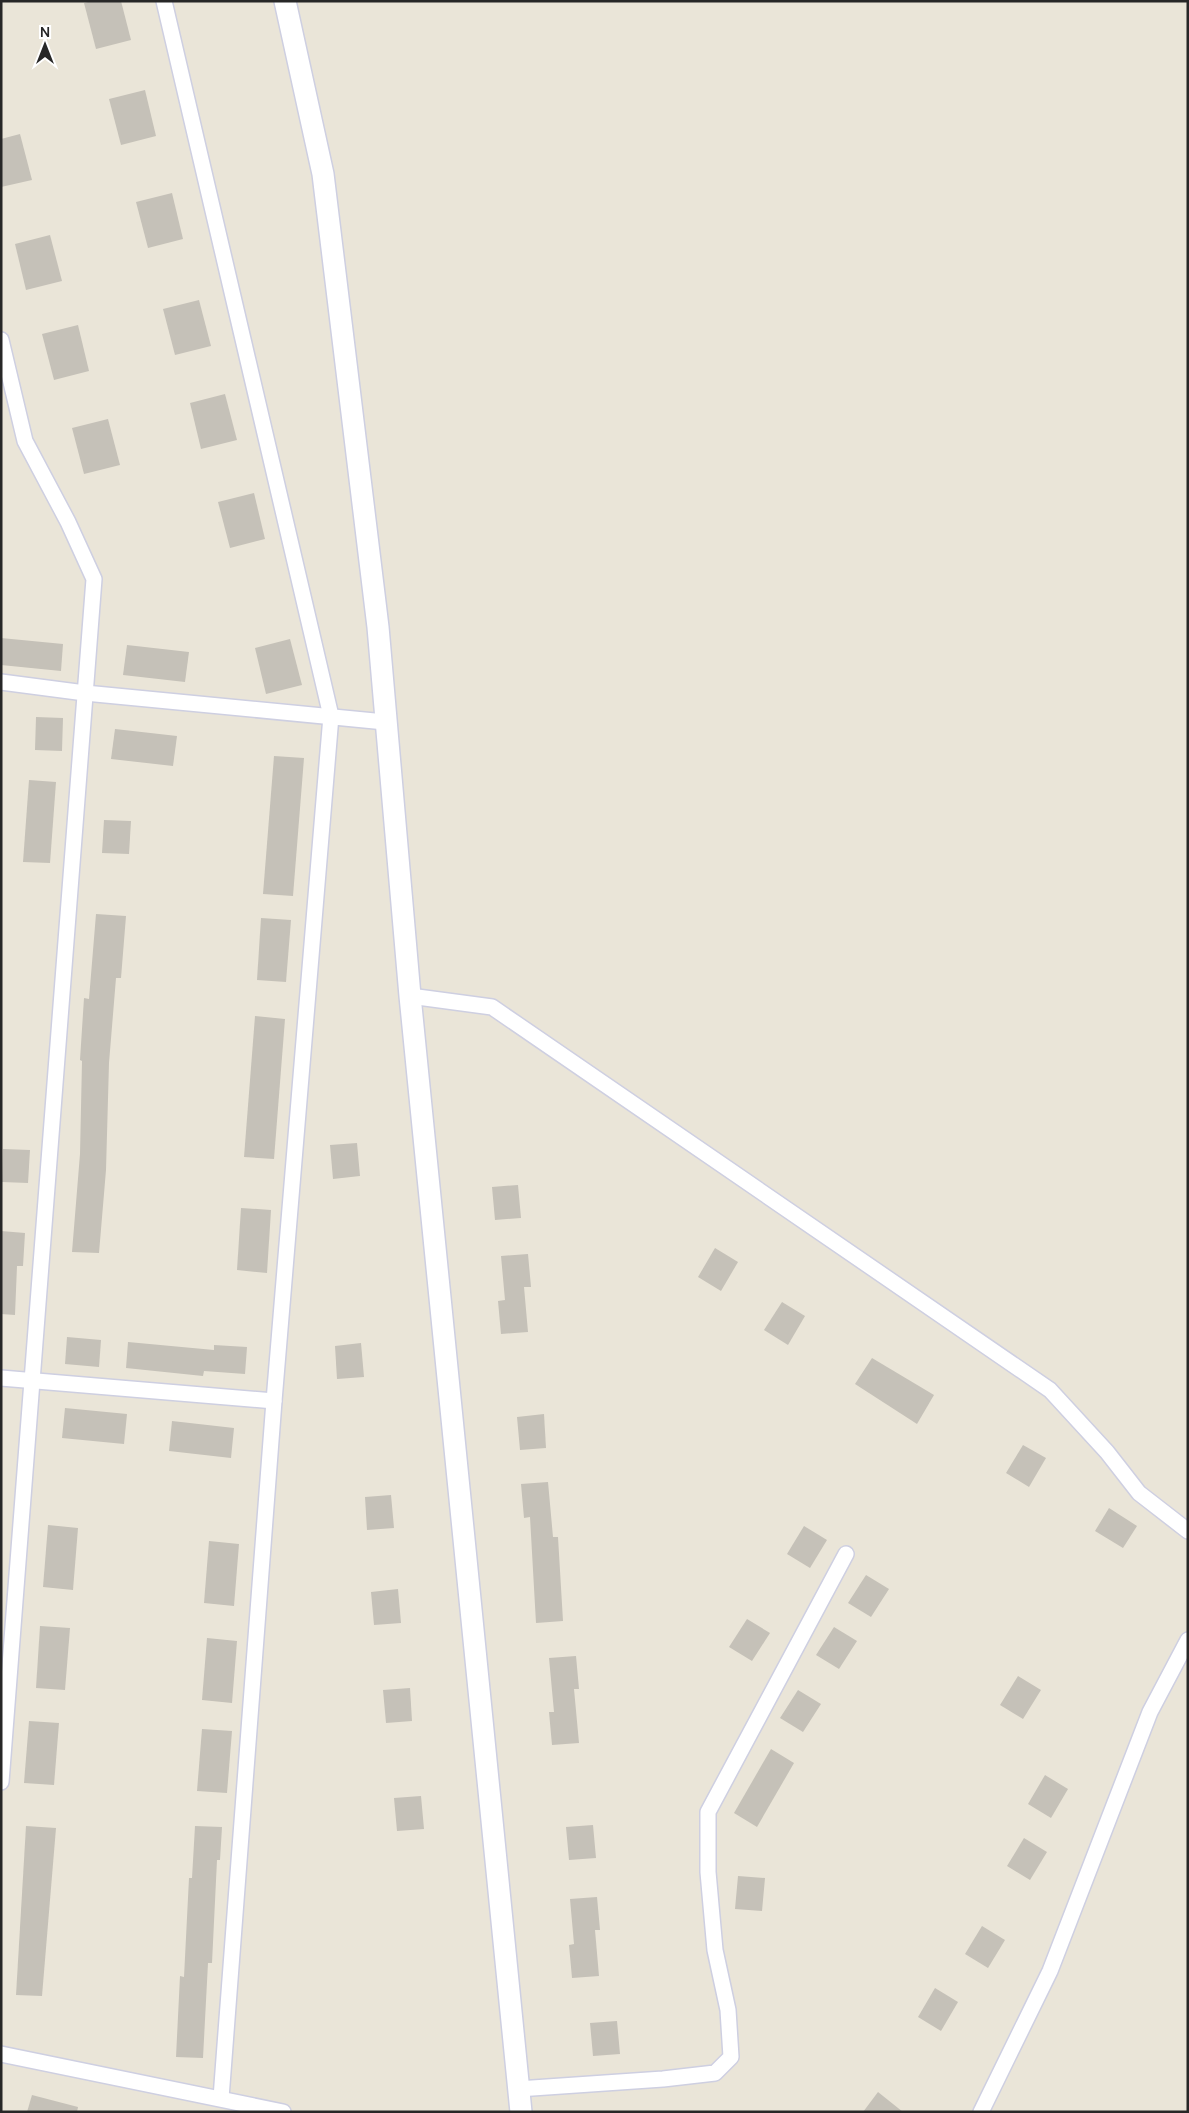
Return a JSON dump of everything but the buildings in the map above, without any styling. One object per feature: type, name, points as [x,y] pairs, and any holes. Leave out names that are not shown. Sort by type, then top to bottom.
[{"type":"main road","points":[[285,1],[323,174],[378,628],[410,996],[521,2112]]},
{"type":"street","points":[[164,1],[331,716],[274,1401],[221,2098]]},
{"type":"street","points":[[1,340],[26,441],[68,522],[94,579],[1,1782]]},
{"type":"street","points":[[1,682],[85,693],[385,722]]},
{"type":"street","points":[[410,996],[492,1007],[1050,1390],[1107,1452],[1138,1494],[1188,1531]]},
{"type":"street","points":[[1,1378],[274,1401]]},
{"type":"street","points":[[518,2089],[662,2080],[715,2073],[731,2057],[728,2010],[715,1950],[708,1872],[708,1812],[846,1554]]},
{"type":"street","points":[[981,2112],[1050,1972],[1150,1712],[1188,1640]]},
{"type":"street","points":[[1,2054],[283,2112]]}]
